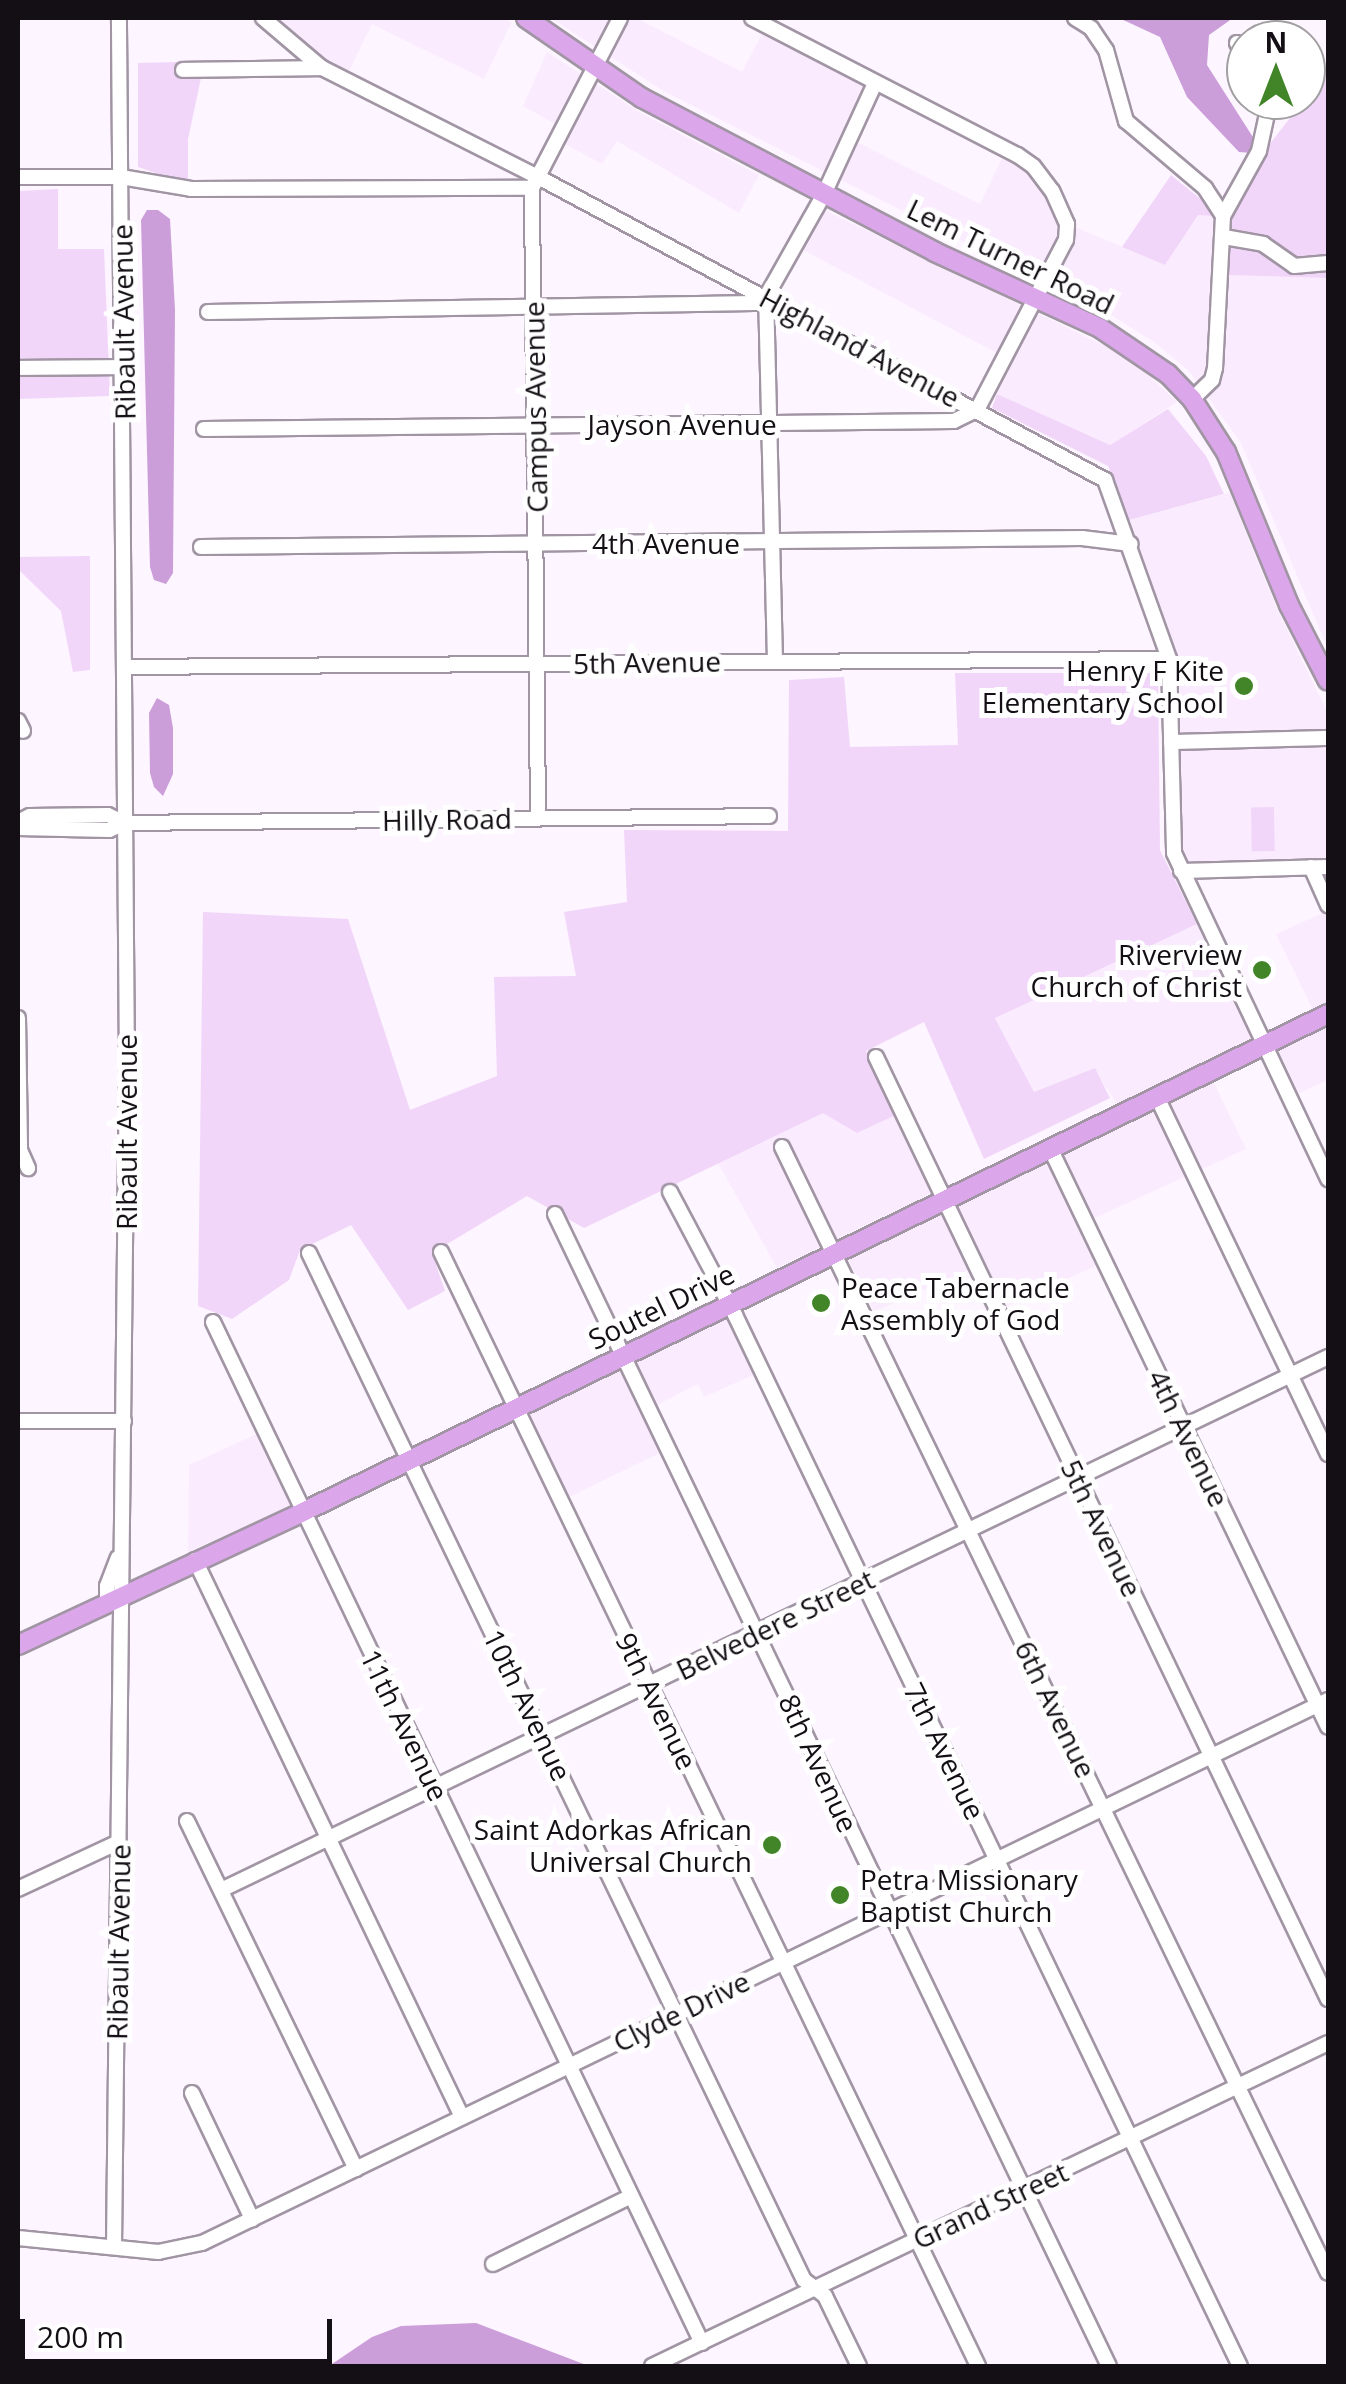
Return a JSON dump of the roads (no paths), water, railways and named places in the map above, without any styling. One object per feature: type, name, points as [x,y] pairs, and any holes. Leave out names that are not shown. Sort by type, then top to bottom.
[{"type":"main road","name":"Lem Turner Road","points":[[526,18],[595,69],[824,194],[1141,352],[1192,398],[1226,452],[1289,605],[1328,681]]},
{"type":"main road","name":"Soutel Drive","points":[[18,1645],[518,1408],[1328,1014]]},
{"type":"street","name":"Ribault Avenue","points":[[114,2247],[119,1842],[115,1598],[122,1548],[124,1421],[125,667],[119,18]]},
{"type":"street","name":"Highland Avenue","points":[[263,18],[322,68],[535,182],[766,297],[1105,480],[1131,544],[1168,659],[1171,835],[1181,871],[1328,1179]]},
{"type":"street","name":"Campus Avenue","points":[[538,818],[535,182],[620,18]]},
{"type":"street","points":[[752,18],[1016,155],[1043,176],[1061,207],[1066,240],[976,410]]},
{"type":"street","points":[[1075,18],[1090,28],[1106,50],[1126,121],[1206,188],[1224,216]]},
{"type":"street","points":[[183,70],[322,68]]},
{"type":"street","points":[[775,660],[766,297],[824,194],[875,83]]},
{"type":"street","points":[[1192,398],[1212,380],[1224,216],[1258,152],[1265,120]]},
{"type":"street","points":[[18,177],[121,176],[191,189],[535,182]]},
{"type":"street","points":[[1224,238],[1262,244],[1294,266],[1328,263]]},
{"type":"street","points":[[208,312],[754,303],[766,297]]},
{"type":"street","points":[[18,368],[123,368]]},
{"type":"street","name":"Jayson Avenue","points":[[204,429],[954,421],[976,410]]},
{"type":"street","name":"4th Avenue","points":[[202,547],[1082,538],[1131,544]]},
{"type":"street","name":"5th Avenue","points":[[125,667],[1168,659]]},
{"type":"street","points":[[1171,742],[1328,738]]},
{"type":"street","name":"Hilly Road","points":[[18,825],[30,816],[108,815],[125,823],[769,816]]},
{"type":"street","points":[[1311,867],[1328,905]]},
{"type":"street","points":[[1181,871],[1328,867]]},
{"type":"street","points":[[18,1018],[20,1150],[28,1168]]},
{"type":"street","name":"5th Avenue","points":[[876,1057],[1328,2000]]},
{"type":"street","points":[[1157,1097],[1328,1454]]},
{"type":"street","name":"6th Avenue","points":[[782,1147],[1328,2273]]},
{"type":"street","name":"4th Avenue","points":[[1050,1148],[1323,1703],[1328,1727]]},
{"type":"street","name":"7th Avenue","points":[[670,1192],[863,1581],[1240,2366]]},
{"type":"street","name":"8th Avenue","points":[[555,1214],[1108,2366]]},
{"type":"street","name":"9th Avenue","points":[[441,1252],[978,2366]]},
{"type":"street","name":"10th Avenue","points":[[309,1253],[804,2280],[825,2296],[858,2366]]},
{"type":"street","name":"11th Avenue","points":[[213,1322],[702,2343]]},
{"type":"street","name":"Belvedere Street","points":[[221,1890],[1328,1358]]},
{"type":"street","points":[[18,1422],[124,1421]]},
{"type":"street","points":[[194,1560],[462,2117]]},
{"type":"street","name":"Clyde Drive","points":[[18,2238],[158,2252],[186,2248],[1323,1703]]},
{"type":"street","points":[[188,1822],[356,2168]]},
{"type":"street","points":[[18,1889],[119,1842]]},
{"type":"street","name":"Grand Street","points":[[652,2366],[1328,2043]]},
{"type":"street","points":[[192,2093],[252,2219]]},
{"type":"street","points":[[493,2264],[631,2196]]},
{"type":"place","name":"Henry F Kite Elementary School","points":[[1244,686]]},
{"type":"place","name":"Riverview Church of Christ","points":[[1262,970]]},
{"type":"place","name":"Peace Tabernacle Assembly of God","points":[[821,1303]]},
{"type":"place","name":"Saint Adorkas African Universal Church","points":[[772,1845]]},
{"type":"place","name":"Petra Missionary Baptist Church","points":[[840,1895]]}]
